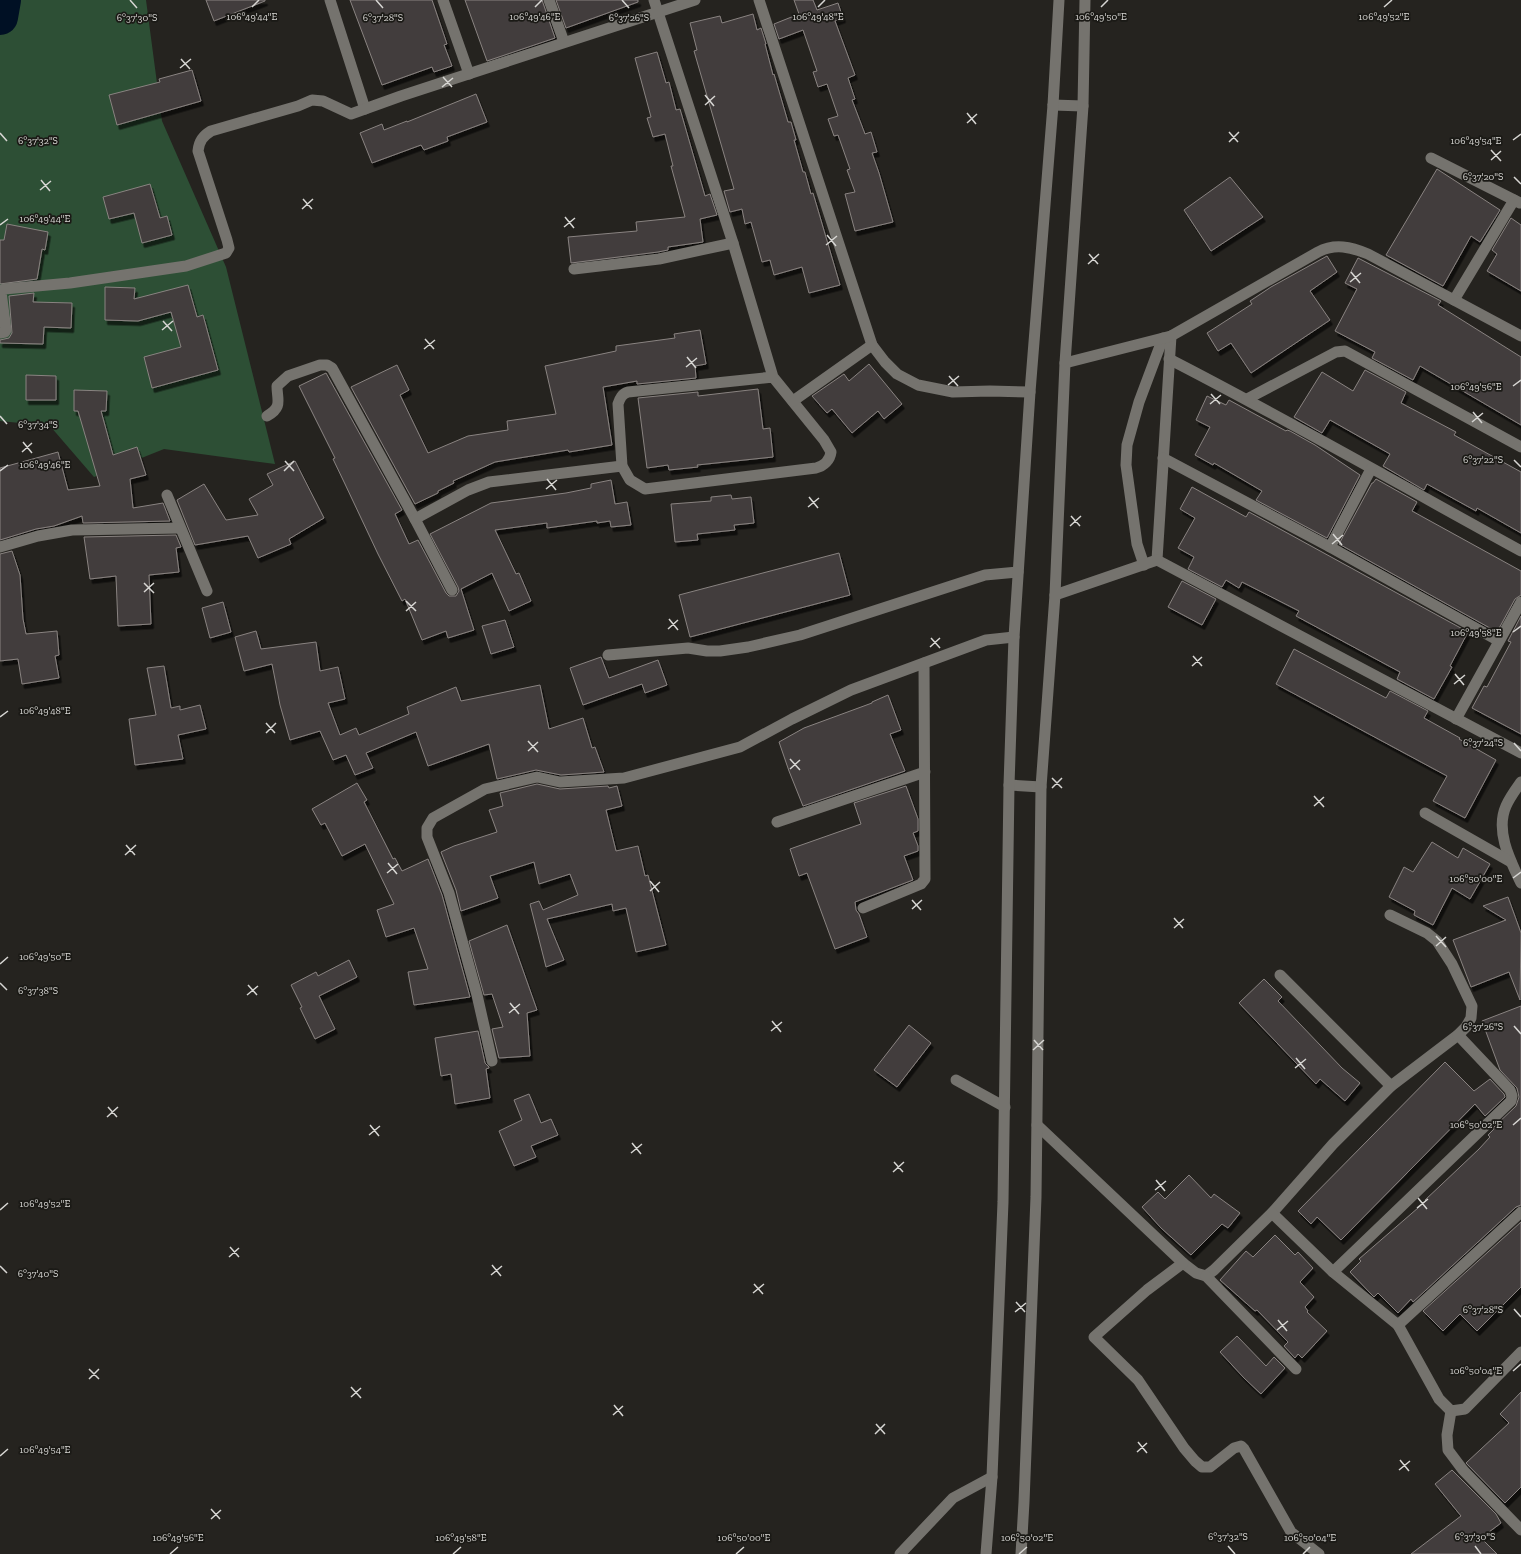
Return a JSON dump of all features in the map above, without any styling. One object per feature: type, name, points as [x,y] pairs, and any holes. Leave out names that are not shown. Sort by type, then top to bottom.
[{"type":"street","points":[[330,0],[365,109]]},
{"type":"street","points":[[443,0],[469,74]]},
{"type":"street","points":[[549,0],[564,42]]},
{"type":"street","points":[[654,0],[733,243],[773,377],[830,448],[831,452],[829,459],[819,467],[645,489],[630,480],[622,466],[618,404],[624,394],[628,392],[773,377]]},
{"type":"street","points":[[0,333],[5,332],[6,330],[1,292],[4,289],[70,283],[186,266],[226,253],[229,248],[227,240],[198,151],[200,142],[211,130],[298,106],[312,100],[323,101],[351,114],[564,42],[695,0]]},
{"type":"street","points":[[759,0],[872,345],[885,362],[897,374],[918,385],[953,392],[1030,392]]},
{"type":"street","points":[[986,1554],[992,1477],[1003,1202],[1009,785],[1014,637],[1030,392],[1053,105],[1059,0]]},
{"type":"street","points":[[1021,1554],[1036,1197],[1041,787],[1055,595],[1065,363],[1083,106],[1085,0]]},
{"type":"street","points":[[1053,105],[1083,106]]},
{"type":"street","points":[[1431,158],[1518,202],[1454,300]]},
{"type":"street","points":[[574,269],[659,259],[733,243]]},
{"type":"street","points":[[1065,363],[1167,337],[1318,252],[1332,246],[1360,251],[1521,336]]},
{"type":"street","points":[[1156,560],[1169,359],[1167,337]]},
{"type":"street","points":[[1144,565],[1137,544],[1126,465],[1127,445],[1139,402],[1167,337]]},
{"type":"street","points":[[792,401],[872,345]]},
{"type":"street","points":[[1248,399],[1336,352],[1345,351],[1521,447]]},
{"type":"street","points":[[1169,359],[1248,399],[1371,469],[1521,551]]},
{"type":"street","points":[[266,416],[276,409],[278,404],[277,386],[285,378],[320,365],[327,365],[332,368],[415,519],[452,590]]},
{"type":"street","points":[[1163,458],[1330,547],[1499,642]]},
{"type":"street","points":[[415,519],[468,490],[489,482],[622,466]]},
{"type":"street","points":[[1330,547],[1371,469]]},
{"type":"street","points":[[167,495],[207,592]]},
{"type":"street","points":[[0,546],[38,536],[72,530],[180,528]]},
{"type":"street","points":[[1055,595],[1156,560]]},
{"type":"street","points":[[1156,560],[1456,720],[1521,753]]},
{"type":"street","points":[[608,656],[688,648],[706,651],[720,651],[748,647],[800,635],[985,575],[1018,572]]},
{"type":"street","points":[[1456,720],[1521,602]]},
{"type":"street","points":[[492,1061],[477,994],[449,892],[427,837],[427,828],[432,818],[485,789],[537,777],[560,782],[624,778],[740,747],[787,721],[851,690],[986,640],[1014,637]]},
{"type":"street","points":[[864,908],[921,884],[925,879],[924,663]]},
{"type":"street","points":[[777,822],[925,772]]},
{"type":"street","points":[[1521,782],[1506,806],[1503,825],[1505,846],[1521,883]]},
{"type":"street","points":[[1009,785],[1041,787]]},
{"type":"street","points":[[1425,813],[1511,862]]},
{"type":"street","points":[[1206,1276],[1272,1213],[1333,1144],[1391,1086],[1458,1035],[1470,1022],[1473,1008],[1452,964],[1442,948],[1432,937],[1390,915]]},
{"type":"street","points":[[1280,975],[1391,1086]]},
{"type":"street","points":[[1333,1272],[1511,1101],[1512,1096],[1510,1090],[1458,1035]]},
{"type":"street","points":[[956,1080],[1005,1107]]},
{"type":"street","points":[[1037,1125],[1184,1263],[1196,1273],[1206,1276],[1296,1369]]},
{"type":"street","points":[[1398,1325],[1521,1212]]},
{"type":"street","points":[[1272,1213],[1333,1272],[1398,1325],[1439,1399],[1451,1411]]},
{"type":"street","points":[[1184,1263],[1147,1290],[1094,1337],[1138,1380],[1184,1448],[1200,1466],[1206,1468],[1210,1467],[1234,1448],[1241,1446],[1291,1532],[1319,1554]]},
{"type":"street","points":[[1451,1411],[1465,1409],[1521,1352]]},
{"type":"street","points":[[1451,1411],[1447,1435],[1448,1450],[1463,1470],[1521,1530]]},
{"type":"street","points":[[900,1554],[953,1498],[992,1477]]},
{"type":"green space","points":[[0,0],[146,0],[162,121],[226,267],[275,464],[164,449],[94,477],[50,426],[0,421]]},
{"type":"building","points":[[206,0],[265,0],[265,1],[214,21]]},
{"type":"building","points":[[350,0],[432,0],[447,44],[444,45],[452,66],[434,72],[432,67],[382,85]]},
{"type":"building","points":[[465,0],[542,0],[555,38],[487,61]]},
{"type":"building","points":[[556,0],[638,0],[638,2],[566,28]]},
{"type":"building","points":[[794,0],[813,0],[817,10],[838,3],[843,18],[835,21],[855,75],[848,78],[855,99],[852,100],[865,134],[871,132],[877,152],[872,153],[893,222],[855,231],[845,194],[855,192],[847,170],[850,169],[838,135],[834,136],[828,119],[838,116],[827,84],[818,87],[813,72],[817,71],[803,30],[779,39],[774,24],[799,14]]},
{"type":"building","points":[[753,14],[757,30],[761,28],[773,75],[774,74],[788,122],[791,122],[796,140],[794,140],[803,172],[805,172],[811,194],[813,193],[840,285],[809,293],[802,267],[774,275],[770,260],[762,262],[751,222],[745,224],[742,209],[730,212],[724,191],[734,189],[694,51],[697,50],[690,23],[720,16],[722,23]]},
{"type":"building","points":[[657,52],[666,83],[669,82],[676,110],[680,109],[705,196],[710,194],[717,215],[700,219],[703,242],[668,247],[668,250],[658,252],[571,263],[568,237],[637,231],[636,222],[685,217],[671,166],[673,166],[665,134],[653,137],[647,118],[651,117],[635,58]]},
{"type":"building","points":[[192,70],[201,101],[117,125],[109,95],[160,82],[159,79]]},
{"type":"building","points":[[476,94],[487,122],[447,137],[448,141],[424,150],[421,145],[372,163],[360,133],[382,124],[384,130]]},
{"type":"building","points":[[1437,169],[1500,210],[1480,242],[1471,236],[1443,286],[1386,255]]},
{"type":"building","points":[[1230,177],[1263,217],[1211,251],[1184,210]]},
{"type":"building","points":[[150,184],[160,218],[167,216],[172,235],[142,243],[134,213],[109,219],[103,197]]},
{"type":"building","points":[[1511,218],[1521,225],[1521,291],[1487,271],[1497,254],[1492,250]]},
{"type":"building","points":[[7,224],[48,232],[45,250],[42,249],[37,279],[0,284],[0,240],[4,240]]},
{"type":"building","points":[[1327,256],[1337,272],[1310,291],[1330,320],[1251,373],[1231,343],[1218,351],[1207,333],[1252,304],[1250,301],[1271,287]]},
{"type":"building","points":[[1358,258],[1441,301],[1438,305],[1521,357],[1521,425],[1420,366],[1413,380],[1372,358],[1375,352],[1335,331],[1357,289],[1345,283]]},
{"type":"building","points":[[188,285],[197,317],[203,315],[218,370],[152,388],[144,357],[181,347],[171,312],[138,321],[105,320],[105,287],[135,288],[134,299]]},
{"type":"building","points":[[34,293],[33,302],[72,303],[71,328],[44,327],[43,344],[0,343],[0,340],[9,338],[12,333],[9,296]]},
{"type":"building","points":[[700,330],[706,364],[695,366],[696,378],[637,384],[637,381],[603,387],[612,445],[569,452],[568,450],[495,462],[453,481],[454,483],[438,491],[438,493],[415,504],[351,387],[397,365],[409,390],[400,395],[428,453],[468,436],[508,430],[507,421],[556,414],[545,366],[616,351],[616,346],[675,338],[674,334]]},
{"type":"building","points":[[869,364],[902,404],[884,419],[878,411],[852,433],[832,409],[827,413],[812,396],[844,374],[849,381]]},
{"type":"building","points":[[1365,370],[1406,392],[1401,403],[1456,432],[1454,435],[1521,472],[1521,533],[1477,508],[1476,511],[1427,484],[1424,490],[1383,466],[1390,454],[1330,420],[1322,433],[1294,417],[1322,372],[1353,391]]},
{"type":"building","points":[[326,373],[402,510],[395,514],[409,544],[418,540],[449,596],[456,596],[459,591],[458,587],[430,534],[491,503],[566,493],[591,488],[591,484],[611,480],[615,504],[627,502],[631,525],[611,527],[610,521],[597,523],[597,521],[547,528],[547,523],[495,530],[516,574],[519,573],[531,601],[509,611],[492,573],[461,589],[474,630],[448,638],[446,631],[422,640],[405,599],[402,601],[378,554],[333,459],[335,458],[299,386]]},
{"type":"building","points":[[26,375],[56,376],[56,400],[26,400]]},
{"type":"building","points":[[758,389],[763,429],[770,428],[773,457],[697,465],[698,467],[669,470],[668,465],[647,468],[638,398],[698,392],[698,396]]},
{"type":"building","points":[[74,390],[107,391],[106,411],[101,411],[113,455],[137,447],[146,475],[130,479],[133,508],[163,503],[170,521],[83,523],[82,516],[54,526],[36,529],[0,540],[0,468],[58,452],[68,490],[100,486],[78,411],[74,411]]},
{"type":"building","points":[[1207,396],[1226,405],[1229,400],[1286,431],[1290,431],[1315,445],[1360,475],[1327,538],[1256,500],[1262,491],[1214,463],[1213,465],[1195,455],[1210,427],[1196,420]]},
{"type":"building","points":[[295,461],[324,518],[289,539],[291,544],[258,558],[248,536],[195,545],[177,500],[204,484],[226,520],[258,515],[249,499],[273,485],[267,474]]},
{"type":"building","points":[[1376,479],[1417,502],[1412,511],[1521,571],[1521,595],[1515,599],[1497,632],[1339,544],[1372,483]]},
{"type":"building","points":[[1192,487],[1246,517],[1249,512],[1468,632],[1450,666],[1452,667],[1434,699],[1397,679],[1400,672],[1296,616],[1299,611],[1242,582],[1239,588],[1226,580],[1222,587],[1188,569],[1194,557],[1178,548],[1195,518],[1180,509]]},
{"type":"building","points":[[731,495],[732,499],[751,497],[754,523],[734,525],[735,530],[697,534],[698,540],[675,542],[671,504],[711,501],[711,497]]},
{"type":"building","points":[[176,535],[181,547],[176,548],[179,572],[149,575],[151,624],[118,626],[116,576],[90,579],[84,537]]},
{"type":"building","points":[[12,551],[20,575],[23,619],[26,634],[57,631],[59,655],[55,656],[59,678],[22,684],[18,659],[0,661],[0,554]]},
{"type":"building","points":[[839,553],[850,595],[690,637],[679,595]]},
{"type":"building","points":[[1182,581],[1216,599],[1202,625],[1168,607]]},
{"type":"building","points":[[223,602],[231,632],[210,638],[202,608]]},
{"type":"building","points":[[1521,616],[1521,734],[1472,708],[1484,686],[1487,687],[1511,642],[1508,641]]},
{"type":"building","points":[[505,620],[514,647],[491,654],[482,626]]},
{"type":"building","points":[[256,631],[261,649],[316,642],[320,671],[338,667],[345,699],[328,703],[340,735],[356,728],[359,735],[409,714],[407,707],[456,687],[461,701],[540,685],[549,729],[583,718],[592,748],[595,747],[604,772],[561,775],[536,770],[497,779],[489,744],[428,766],[416,732],[366,753],[373,768],[355,775],[346,755],[333,760],[320,731],[290,740],[280,705],[272,664],[244,671],[235,637]]},
{"type":"building","points":[[1294,649],[1386,698],[1390,691],[1428,711],[1424,718],[1496,760],[1465,818],[1433,801],[1447,776],[1276,684]]},
{"type":"building","points":[[601,657],[609,678],[658,660],[667,685],[645,693],[642,684],[583,705],[570,668]]},
{"type":"building","points":[[164,666],[171,708],[180,706],[180,710],[200,705],[206,729],[178,735],[183,759],[135,765],[129,719],[156,715],[147,668]]},
{"type":"building","points":[[888,695],[901,730],[890,734],[905,771],[803,806],[779,742],[804,728],[872,703]]},
{"type":"building","points":[[357,783],[367,800],[364,802],[393,859],[395,858],[402,871],[428,859],[442,895],[470,997],[414,1005],[408,972],[428,969],[414,928],[386,937],[377,910],[394,904],[365,844],[342,856],[325,823],[321,825],[312,809]]},
{"type":"building","points":[[537,784],[560,789],[608,786],[609,788],[617,786],[622,806],[606,810],[616,851],[638,846],[645,876],[648,875],[666,945],[636,952],[626,908],[613,911],[612,904],[547,919],[564,960],[546,967],[530,904],[539,901],[543,910],[578,895],[570,874],[539,884],[534,862],[490,876],[498,898],[461,911],[456,890],[441,852],[454,846],[497,832],[489,810],[503,806],[500,793]]},
{"type":"building","points":[[906,786],[918,819],[918,831],[913,833],[918,846],[918,851],[904,856],[913,880],[855,902],[856,910],[859,914],[867,937],[835,949],[807,873],[799,876],[790,849],[861,824],[854,803]]},
{"type":"building","points":[[1432,842],[1458,858],[1463,848],[1490,864],[1470,899],[1452,888],[1433,925],[1414,915],[1415,911],[1389,897],[1404,867],[1413,872]]},
{"type":"building","points":[[1508,897],[1521,933],[1520,1000],[1509,972],[1471,987],[1453,940],[1506,920],[1483,906]]},
{"type":"building","points":[[507,925],[537,1010],[527,1013],[530,1056],[499,1058],[492,1029],[503,1027],[492,994],[484,995],[469,941]]},
{"type":"building","points":[[349,960],[357,977],[319,996],[335,1029],[315,1039],[291,985],[316,972],[318,976]]},
{"type":"building","points":[[1264,979],[1282,997],[1278,1001],[1342,1068],[1360,1083],[1345,1101],[1320,1079],[1316,1084],[1239,1003]]},
{"type":"building","points":[[1521,1006],[1521,1205],[1516,1207],[1413,1302],[1411,1299],[1398,1313],[1378,1293],[1374,1297],[1350,1272],[1361,1261],[1359,1259],[1426,1201],[1425,1200],[1479,1149],[1490,1137],[1488,1135],[1494,1129],[1493,1128],[1516,1106],[1519,1097],[1517,1088],[1500,1070],[1482,1021]]},
{"type":"building","points":[[909,1025],[931,1043],[897,1087],[874,1070]]},
{"type":"building","points":[[478,1031],[485,1063],[489,1067],[486,1069],[490,1098],[455,1104],[451,1074],[441,1076],[435,1038]]},
{"type":"building","points":[[1445,1062],[1474,1091],[1490,1079],[1505,1097],[1485,1116],[1475,1104],[1341,1240],[1317,1217],[1311,1224],[1298,1211]]},
{"type":"building","points":[[529,1094],[541,1123],[551,1119],[558,1135],[531,1146],[536,1157],[514,1166],[499,1131],[522,1120],[514,1100]]},
{"type":"building","points":[[1189,1175],[1211,1198],[1214,1194],[1240,1213],[1228,1228],[1222,1224],[1191,1255],[1161,1228],[1142,1207],[1158,1192],[1165,1199]]},
{"type":"building","points":[[1521,1222],[1521,1287],[1477,1331],[1460,1314],[1443,1331],[1423,1311]]},
{"type":"building","points":[[1275,1235],[1295,1255],[1298,1252],[1313,1268],[1300,1282],[1314,1297],[1305,1307],[1308,1311],[1307,1312],[1327,1331],[1302,1358],[1298,1354],[1295,1358],[1284,1346],[1288,1342],[1257,1310],[1255,1311],[1220,1280],[1246,1251],[1253,1257]]},
{"type":"building","points":[[1237,1336],[1266,1366],[1274,1357],[1285,1368],[1261,1394],[1220,1352]]},
{"type":"building","points":[[1521,1392],[1521,1487],[1505,1503],[1466,1463],[1509,1423],[1500,1414]]},
{"type":"building","points":[[1452,1470],[1496,1514],[1501,1523],[1481,1538],[1497,1554],[1411,1554],[1461,1516],[1435,1484]]},
{"type":"waterway","points":[[0,17],[3,0]]}]
